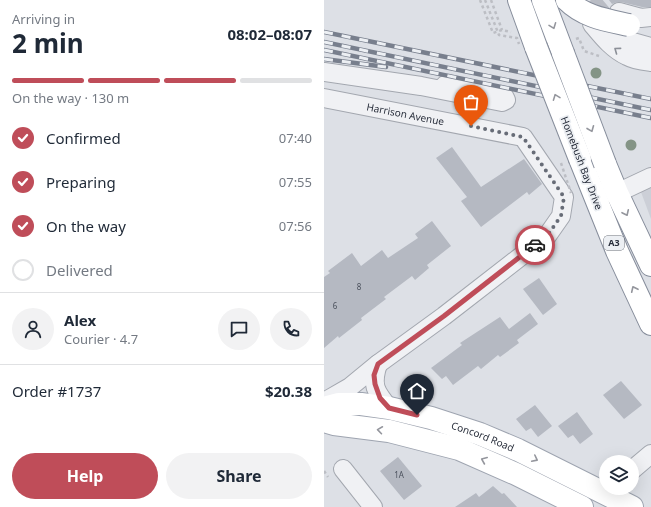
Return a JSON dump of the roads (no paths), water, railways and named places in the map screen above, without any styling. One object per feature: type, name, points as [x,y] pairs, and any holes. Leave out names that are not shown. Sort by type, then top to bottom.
[{"type":"main road","points":[[508,0],[518,17]]},
{"type":"main road","name":"Homebush Bay Drive","points":[[543,0],[569,47],[605,164],[651,265]]},
{"type":"main road","points":[[567,0],[580,11],[588,15],[621,23]]},
{"type":"main road","name":"Homebush Bay Drive","points":[[518,17],[528,46],[580,159],[581,189],[617,251],[651,324]]},
{"type":"main road","name":"Concord Road","points":[[324,408],[339,404],[362,404],[389,408],[431,418],[480,434],[599,487]]},
{"type":"main road","name":"Concord Road","points":[[324,420],[334,424],[389,431],[459,449],[516,474],[552,499],[582,507]]},
{"type":"main road","name":"Concord Road","points":[[613,495],[632,507]]},
{"type":"street","points":[[621,23],[651,17]]},
{"type":"street","points":[[621,23],[651,30]]},
{"type":"street","points":[[621,23],[629,41],[651,47]]},
{"type":"street","points":[[592,24],[611,45],[621,53],[630,58],[651,62]]},
{"type":"street","points":[[324,72],[422,86],[502,102],[506,100],[504,96],[445,85]]},
{"type":"street","name":"Harrison Avenue","points":[[324,98],[523,137],[564,197],[561,216],[547,236],[444,316],[378,364],[350,387],[324,402]]},
{"type":"street","points":[[581,189],[617,192],[651,177]]},
{"type":"street","points":[[378,364],[374,375],[375,384],[380,398],[389,408]]},
{"type":"street","points":[[639,464],[651,454]]},
{"type":"street","points":[[343,469],[373,507]]},
{"type":"street","points":[[587,507],[602,495]]},
{"type":"tunnel","points":[[591,0],[611,24]]},
{"type":"railway","points":[[324,32],[651,99]]},
{"type":"railway","points":[[324,42],[651,110]]},
{"type":"railway","points":[[324,50],[651,118]]},
{"type":"railway","points":[[324,59],[386,67]]}]
